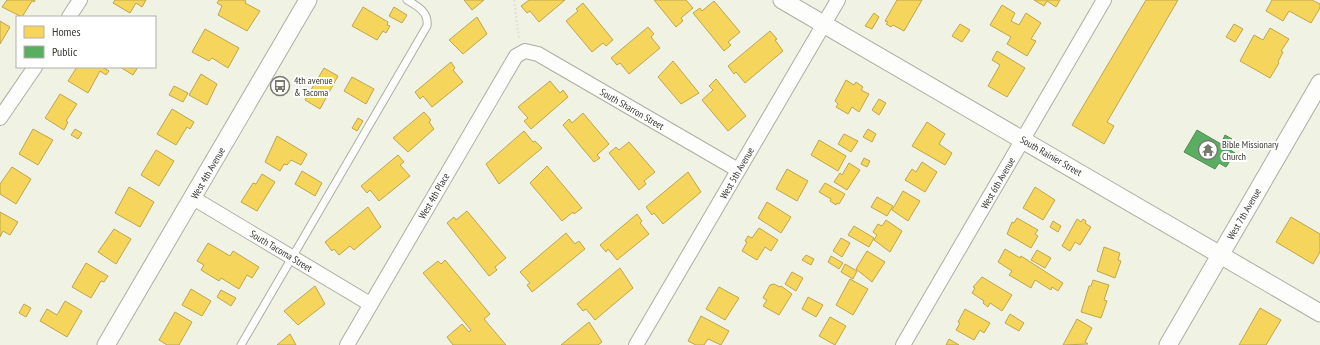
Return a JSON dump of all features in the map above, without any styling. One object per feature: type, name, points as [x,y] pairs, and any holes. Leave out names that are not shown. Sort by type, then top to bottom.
[{"type":"street","points":[[70,16],[80,0]]},
{"type":"street","name":"West 4th Avenue","points":[[106,345],[308,0]]},
{"type":"street","name":"South Rainier Street","points":[[782,0],[1320,313]]},
{"type":"street","name":"West 5th Avenue","points":[[636,345],[838,0]]},
{"type":"street","name":"West 6th Avenue","points":[[903,345],[1104,0]]},
{"type":"street","name":"South Sharron Street","points":[[525,51],[538,54],[738,170]]},
{"type":"street","name":"West 4th Place","points":[[347,345],[516,56],[525,51]]},
{"type":"street","points":[[0,118],[34,68]]},
{"type":"street","name":"West 7th Avenue","points":[[1168,345],[1320,83]]},
{"type":"street","name":"South Tacoma Street","points":[[192,198],[370,304]]},
{"type":"lane","points":[[241,345],[427,26],[428,21],[422,10],[407,0]]},
{"type":"path","points":[[514,0],[518,37],[525,51]]},
{"type":"building: Homes","points":[[7,0],[35,0],[34,2],[32,1],[23,16],[2,7]]},
{"type":"building: Homes","points":[[115,0],[146,0],[142,7],[136,3],[130,13],[113,3]]},
{"type":"building: Homes","points":[[219,0],[244,0],[246,1],[245,3],[260,11],[247,31],[218,15],[222,6],[217,3]]},
{"type":"building: Homes","points":[[464,0],[484,0],[472,10]]},
{"type":"building: Homes","points":[[529,0],[565,0],[539,22],[530,11],[527,13],[521,6]]},
{"type":"building: Homes","points":[[654,0],[686,0],[693,8],[681,18],[683,21],[676,27]]},
{"type":"building: Homes","points":[[897,0],[922,0],[904,31],[893,25],[891,27],[886,24],[888,22],[885,21]]},
{"type":"building: Homes","points":[[1034,0],[1060,0],[1056,7],[1047,1],[1044,6]]},
{"type":"building: Homes","points":[[1146,0],[1178,0],[1107,122],[1114,126],[1104,144],[1072,125]]},
{"type":"building: Homes","points":[[1272,0],[1312,0],[1320,4],[1320,8],[1311,23],[1289,11],[1283,21],[1266,11]]},
{"type":"building: Homes","points":[[714,1],[740,32],[728,42],[731,45],[724,51],[693,13],[700,8],[702,11]]},
{"type":"building: Homes","points":[[583,3],[613,40],[606,46],[603,43],[592,52],[566,21],[578,11],[576,9]]},
{"type":"building: Homes","points":[[1002,5],[1015,13],[1011,21],[1019,25],[1026,13],[1041,23],[1031,39],[1036,41],[1027,56],[1007,44],[1011,37],[990,25]]},
{"type":"building: Homes","points":[[363,7],[388,22],[387,25],[390,26],[386,33],[383,31],[377,40],[352,26]]},
{"type":"building: Homes","points":[[394,7],[407,15],[402,23],[389,16]]},
{"type":"building: Homes","points":[[874,13],[879,17],[872,29],[865,26]]},
{"type":"building: Homes","points":[[477,17],[487,34],[463,54],[449,40]]},
{"type":"building: Homes","points":[[0,21],[10,27],[0,44]]},
{"type":"building: Homes","points":[[960,24],[970,30],[962,42],[952,36]]},
{"type":"building: Homes","points":[[1234,24],[1243,29],[1235,42],[1226,37]]},
{"type":"building: Homes","points":[[648,27],[654,34],[651,37],[660,48],[629,74],[620,63],[617,65],[611,58]]},
{"type":"building: Homes","points":[[1270,28],[1289,39],[1281,51],[1283,52],[1278,62],[1279,63],[1270,78],[1240,61],[1254,35],[1263,40]]},
{"type":"building: Homes","points":[[205,29],[239,48],[228,68],[212,58],[209,61],[192,52]]},
{"type":"building: Homes","points":[[770,31],[777,39],[775,40],[783,51],[745,83],[736,72],[734,74],[728,66]]},
{"type":"building: Homes","points":[[997,51],[1025,68],[1007,97],[988,86],[1000,65],[992,60]]},
{"type":"building: Homes","points":[[673,61],[699,93],[681,104],[658,77]]},
{"type":"building: Homes","points":[[451,62],[455,68],[453,70],[463,82],[432,107],[423,96],[420,99],[415,92]]},
{"type":"building: Homes","points":[[76,68],[104,68],[109,71],[106,75],[100,71],[88,93],[68,81]]},
{"type":"building: Homes","points":[[122,68],[137,68],[133,75]]},
{"type":"building: Homes","points":[[324,68],[338,76],[320,109],[305,100]]},
{"type":"building: Homes","points":[[201,74],[217,84],[207,105],[189,95]]},
{"type":"building: Homes","points":[[352,77],[374,89],[366,104],[344,91]]},
{"type":"building: Homes","points":[[716,79],[746,116],[728,131],[702,100],[713,90],[709,86]]},
{"type":"building: Homes","points":[[846,80],[854,85],[856,82],[863,87],[861,90],[869,94],[859,112],[852,107],[848,114],[836,107],[838,104],[835,101]]},
{"type":"building: Homes","points":[[550,81],[560,93],[563,90],[568,97],[531,129],[524,121],[528,118],[518,107]]},
{"type":"building: Homes","points":[[174,86],[188,93],[183,102],[169,95]]},
{"type":"building: Homes","points":[[60,94],[77,104],[66,121],[68,122],[64,130],[45,118]]},
{"type":"building: Homes","points":[[879,99],[886,103],[879,115],[872,110]]},
{"type":"building: Homes","points":[[172,109],[194,122],[190,129],[187,127],[176,145],[157,134]]},
{"type":"building: Homes","points":[[424,112],[431,120],[429,122],[434,129],[408,152],[393,138]]},
{"type":"building: Homes","points":[[583,113],[609,144],[597,155],[600,158],[594,162],[563,125],[569,119],[572,123]]},
{"type":"building: Homes","points":[[358,118],[363,121],[357,131],[352,128]]},
{"type":"building: Homes","points":[[927,122],[945,134],[939,144],[952,153],[945,165],[912,146]]},
{"type":"building: Homes","points":[[33,129],[53,140],[38,165],[19,154]]},
{"type":"building: Homes","points":[[75,129],[82,133],[78,139],[71,135]]},
{"type":"building: Homes","points":[[868,129],[876,134],[872,142],[863,137]]},
{"type":"building: Homes","points":[[524,131],[533,142],[535,141],[542,148],[499,184],[486,164]]},
{"type":"building: Homes","points":[[844,134],[858,141],[851,152],[838,144]]},
{"type":"building: Homes","points":[[277,136],[307,154],[301,165],[291,160],[287,165],[284,164],[280,171],[265,162]]},
{"type":"building: Homes","points":[[819,140],[846,156],[838,171],[811,155]]},
{"type":"building: Homes","points":[[629,142],[655,172],[644,181],[646,184],[639,190],[609,153],[616,147],[619,150]]},
{"type":"building: Homes","points":[[156,150],[174,161],[159,186],[141,175]]},
{"type":"building: Homes","points":[[398,155],[404,162],[400,165],[410,176],[379,201],[370,190],[367,193],[361,186]]},
{"type":"building: Homes","points":[[864,158],[870,161],[867,167],[861,164]]},
{"type":"building: Homes","points":[[922,162],[937,172],[925,192],[905,180],[912,169],[916,172]]},
{"type":"building: Homes","points":[[849,163],[860,170],[847,190],[834,182],[840,173],[842,175]]},
{"type":"building: Homes","points":[[547,166],[582,208],[574,214],[573,212],[562,221],[530,183]]},
{"type":"building: Homes","points":[[12,167],[31,179],[16,204],[0,194],[0,184]]},
{"type":"building: Homes","points":[[787,169],[808,181],[797,201],[776,189]]},
{"type":"building: Homes","points":[[302,171],[322,183],[315,196],[295,184]]},
{"type":"building: Homes","points":[[688,172],[701,192],[663,224],[654,213],[652,215],[646,207]]},
{"type":"building: Homes","points":[[262,174],[275,182],[257,211],[241,202],[253,183],[256,184]]},
{"type":"building: Homes","points":[[825,183],[845,194],[839,204],[837,203],[836,205],[830,201],[831,199],[819,192]]},
{"type":"building: Homes","points":[[129,187],[154,202],[140,227],[115,213]]},
{"type":"building: Homes","points":[[1035,187],[1055,200],[1043,220],[1023,208]]},
{"type":"building: Homes","points":[[903,191],[920,201],[908,221],[892,210]]},
{"type":"building: Homes","points":[[877,197],[893,206],[887,216],[871,207]]},
{"type":"building: Homes","points":[[767,202],[791,217],[781,233],[758,218]]},
{"type":"building: Homes","points":[[368,207],[381,227],[354,250],[350,246],[339,255],[334,249],[332,251],[325,242]]},
{"type":"building: Homes","points":[[467,211],[506,258],[495,267],[497,270],[489,276],[447,223],[454,217],[456,220]]},
{"type":"building: Homes","points":[[0,212],[18,222],[10,235],[3,231],[0,237]]},
{"type":"building: Homes","points":[[637,214],[642,221],[640,223],[649,234],[617,260],[608,249],[606,252],[600,245]]},
{"type":"building: Homes","points":[[1291,217],[1320,234],[1320,252],[1313,264],[1276,242]]},
{"type":"building: Homes","points":[[1017,218],[1038,230],[1035,234],[1038,236],[1031,248],[1007,234],[1012,222],[1014,223]]},
{"type":"building: Homes","points":[[1077,219],[1081,222],[1083,219],[1086,221],[1085,223],[1091,227],[1080,245],[1075,242],[1070,251],[1062,246]]},
{"type":"building: Homes","points":[[886,220],[902,231],[890,252],[874,240],[877,235],[873,232],[878,224],[882,226]]},
{"type":"building: Homes","points":[[1053,221],[1061,226],[1058,232],[1050,227]]},
{"type":"building: Homes","points":[[854,226],[874,238],[869,247],[848,235]]},
{"type":"building: Homes","points":[[759,228],[778,240],[771,251],[765,247],[757,260],[742,251],[747,242],[745,241],[748,236],[752,238]]},
{"type":"building: Homes","points":[[114,229],[131,239],[116,264],[98,252]]},
{"type":"building: Homes","points":[[566,233],[575,244],[579,241],[585,249],[532,292],[527,285],[530,283],[520,272]]},
{"type":"building: Homes","points":[[841,238],[850,243],[842,257],[833,251]]},
{"type":"building: Homes","points":[[208,243],[230,256],[233,251],[259,267],[252,278],[247,275],[239,289],[221,278],[219,281],[201,270],[204,265],[197,261]]},
{"type":"building: Homes","points":[[1104,247],[1120,253],[1118,260],[1121,261],[1115,278],[1097,271]]},
{"type":"building: Homes","points":[[1005,249],[1020,258],[1021,256],[1063,283],[1058,291],[1052,287],[1051,290],[1035,280],[1031,288],[1009,275],[1012,271],[998,262]]},
{"type":"building: Homes","points":[[1037,250],[1051,258],[1045,268],[1031,260]]},
{"type":"building: Homes","points":[[867,251],[885,262],[872,282],[856,269]]},
{"type":"building: Homes","points":[[806,255],[814,259],[811,265],[802,260]]},
{"type":"building: Homes","points":[[831,256],[843,263],[839,269],[828,262]]},
{"type":"building: Homes","points":[[445,260],[490,314],[484,319],[506,345],[453,345],[447,337],[462,324],[469,332],[471,330],[423,273],[438,261],[441,264]]},
{"type":"building: Homes","points":[[86,263],[108,276],[104,282],[101,281],[91,298],[72,287]]},
{"type":"building: Homes","points":[[845,264],[857,271],[853,279],[841,272]]},
{"type":"building: Homes","points":[[620,268],[633,288],[595,320],[586,309],[583,311],[577,304]]},
{"type":"building: Homes","points":[[792,272],[803,278],[796,291],[785,284]]},
{"type":"building: Homes","points":[[982,277],[1012,295],[1002,311],[990,303],[988,307],[983,303],[984,301],[972,293],[975,288],[973,287]]},
{"type":"building: Homes","points":[[850,279],[868,289],[853,315],[836,305]]},
{"type":"building: Homes","points":[[1093,280],[1109,285],[1104,300],[1107,301],[1101,318],[1081,312],[1089,286],[1091,286]]},
{"type":"building: Homes","points":[[774,284],[780,287],[781,286],[792,294],[779,315],[763,306],[767,300],[763,298],[770,285]]},
{"type":"building: Homes","points":[[315,286],[325,304],[298,325],[284,311]]},
{"type":"building: Homes","points":[[719,287],[739,298],[725,320],[706,309]]},
{"type":"building: Homes","points":[[191,289],[211,301],[202,316],[182,305]]},
{"type":"building: Homes","points":[[221,290],[236,298],[231,306],[217,297]]},
{"type":"building: Homes","points":[[808,297],[823,305],[816,317],[802,309]]},
{"type":"building: Homes","points":[[65,301],[82,311],[67,337],[40,321],[47,309],[57,315]]},
{"type":"building: Homes","points":[[24,304],[31,308],[26,317],[19,313]]},
{"type":"building: Homes","points":[[1260,308],[1281,320],[1266,345],[1239,345]]},
{"type":"building: Homes","points":[[965,309],[990,323],[984,333],[980,330],[974,340],[956,330],[960,323],[958,322]]},
{"type":"building: Homes","points":[[175,312],[192,322],[179,345],[167,345],[159,340]]},
{"type":"building: Homes","points":[[1010,314],[1024,323],[1019,331],[1005,323]]},
{"type":"building: Homes","points":[[701,316],[729,331],[721,345],[708,339],[704,345],[696,345],[688,341]]},
{"type":"building: Homes","points":[[830,317],[846,326],[835,345],[819,336]]},
{"type":"building: Homes","points":[[1077,319],[1092,328],[1085,342],[1088,344],[1063,345]]},
{"type":"building: Homes","points":[[589,322],[602,342],[598,345],[561,345]]},
{"type":"building: Homes","points":[[290,334],[296,345],[277,345]]},
{"type":"building: Homes","points":[[949,339],[959,345],[946,345]]},
{"type":"building: Public","name":"Bible Missionary Church","points":[[1197,130],[1221,144],[1225,135],[1232,139],[1227,148],[1235,153],[1226,167],[1219,163],[1215,169],[1184,152]]},
{"type":"place","name":"4th avenue & Tacoma","points":[[280,86]]},
{"type":"place","name":"Bible Missionary Church","points":[[1208,150]]}]
